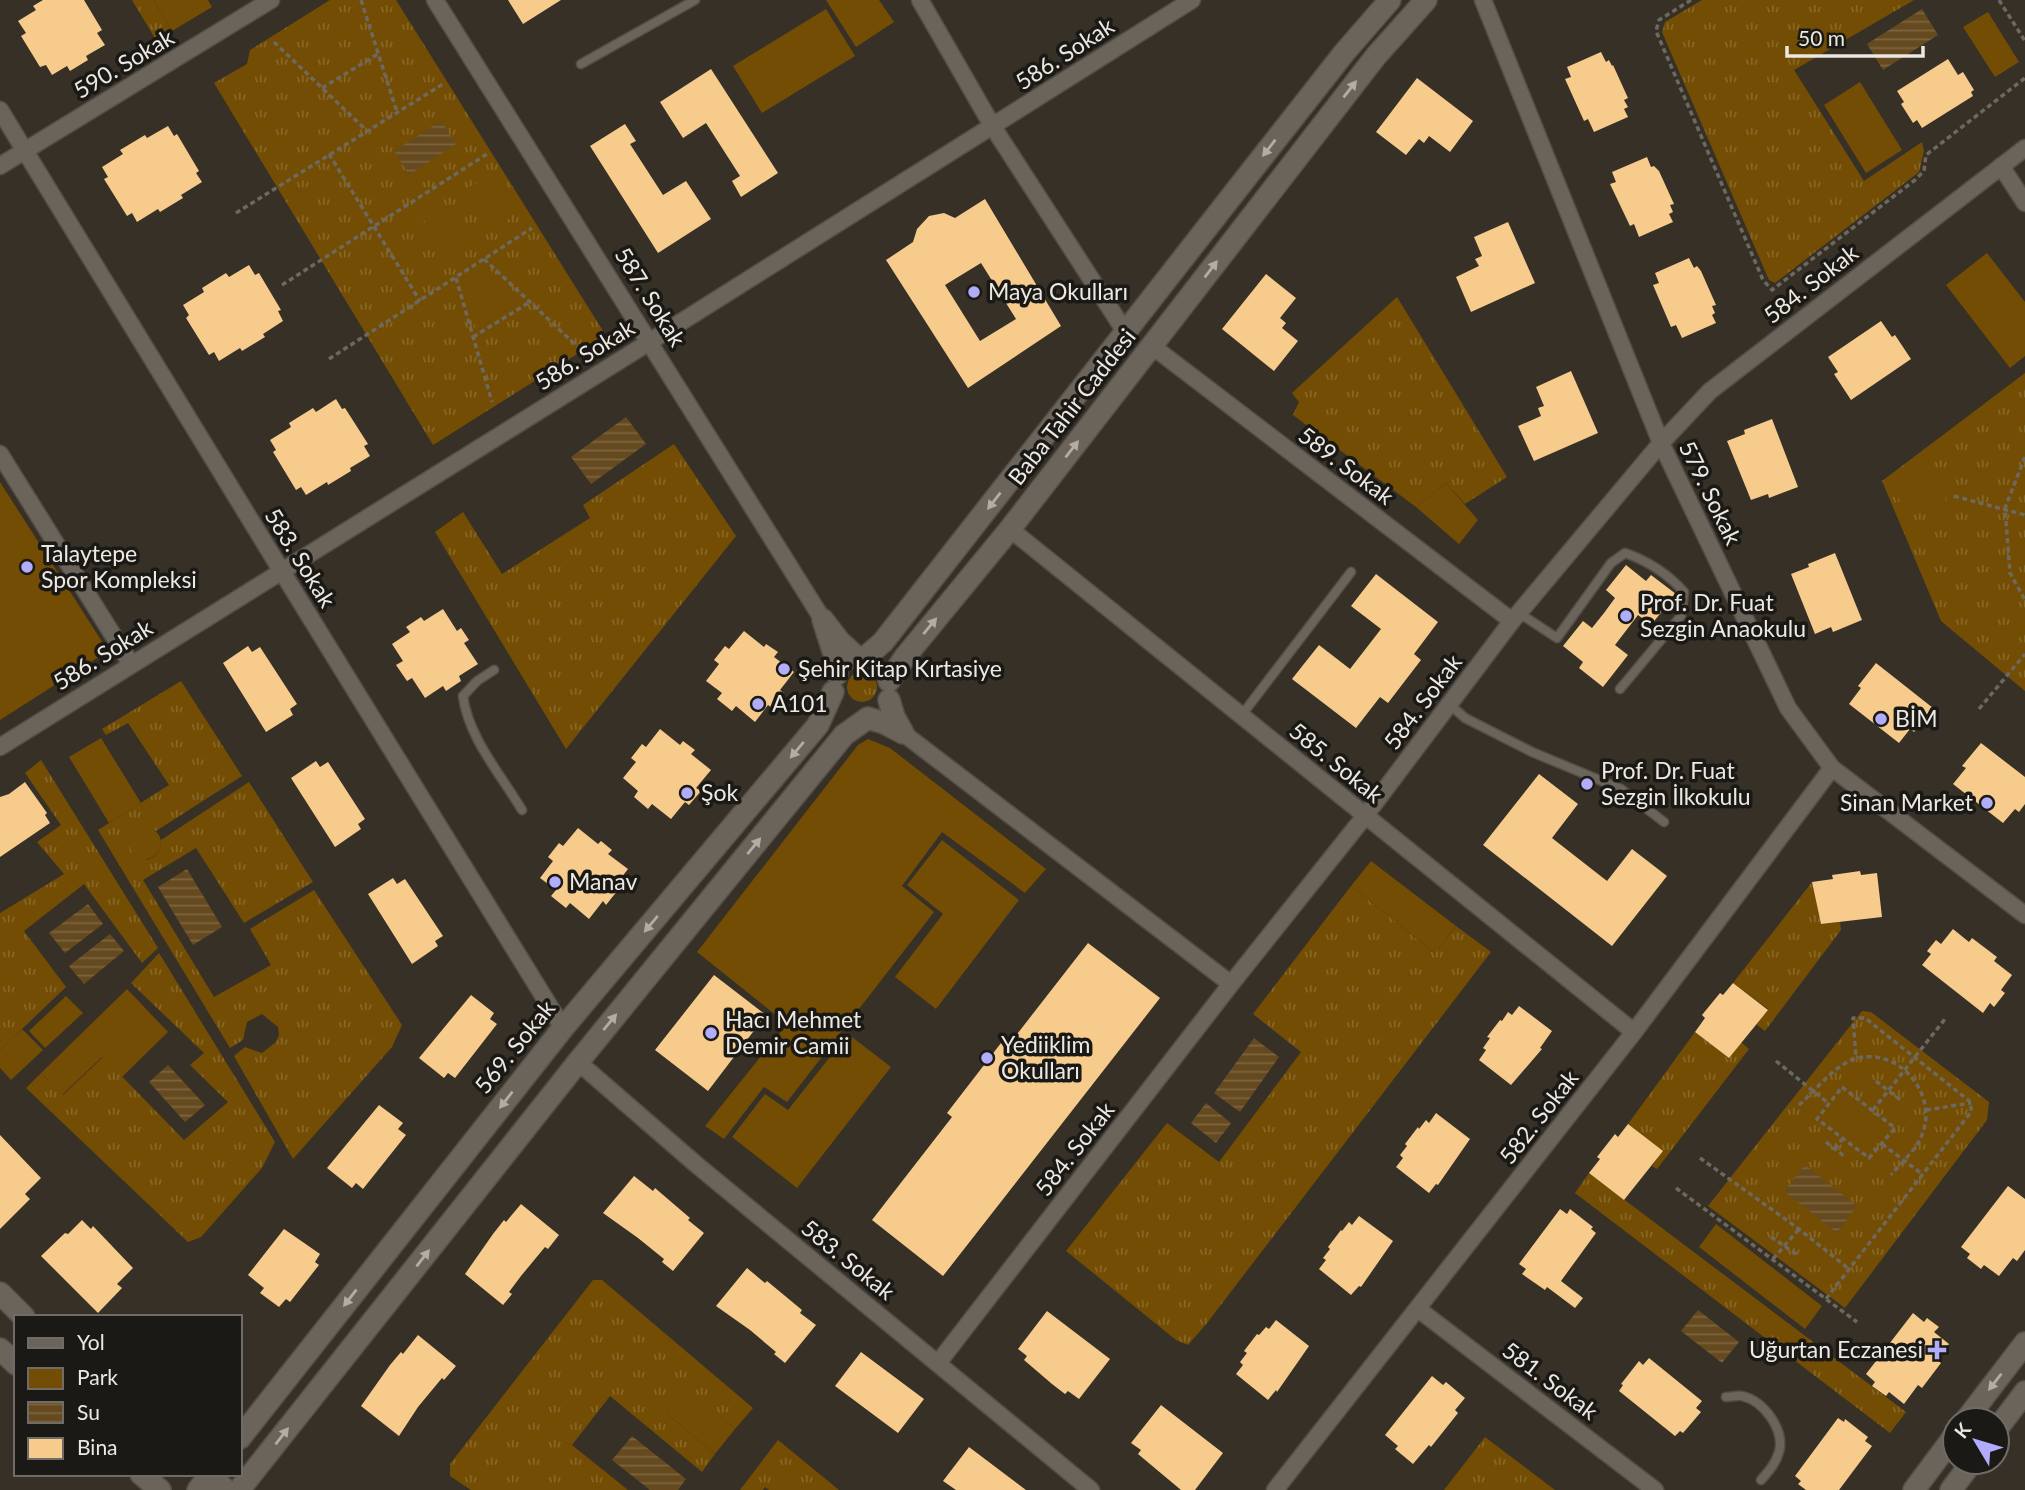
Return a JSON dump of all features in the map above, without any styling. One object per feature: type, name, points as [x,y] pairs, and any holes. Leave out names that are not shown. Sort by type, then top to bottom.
[{"type":"street","name":"590. Sokak","points":[[0,166],[271,0]]},
{"type":"street","name":"587. Sokak","points":[[435,0],[651,341],[823,620]]},
{"type":"street","points":[[920,0],[993,127],[1126,332]]},
{"type":"street","name":"Baba Tahir Caddesi","points":[[861,661],[883,642],[1292,119],[1390,0]]},
{"type":"street","name":"Baba Tahir Caddesi","points":[[889,691],[905,656],[1010,529],[1376,56],[1426,0]]},
{"type":"street","name":"579. Sokak","points":[[1483,0],[1661,443],[1788,709],[1832,768],[2025,915]]},
{"type":"street","name":"586. Sokak","points":[[0,747],[993,127],[1186,1]]},
{"type":"street","name":"583. Sokak","points":[[0,110],[564,1028]]},
{"type":"street","name":"584. Sokak","points":[[938,1363],[1231,984],[1365,816],[1515,617],[1661,443],[1710,391],[2025,148]]},
{"type":"street","points":[[2001,166],[2025,203]]},
{"type":"street","name":"589. Sokak","points":[[1152,346],[1515,617]]},
{"type":"street","points":[[0,454],[131,664]]},
{"type":"street","name":"585. Sokak","points":[[1010,529],[1634,1032]]},
{"type":"street","points":[[823,620],[840,642],[861,661],[879,666],[889,691],[894,717],[903,733]]},
{"type":"street","points":[[823,620],[836,660],[835,683],[841,710],[849,716],[884,723],[903,733],[1231,984]]},
{"type":"street","points":[[835,683],[844,667],[861,661]]},
{"type":"street","name":"569. Sokak","points":[[242,1435],[564,1028],[818,725],[835,683]]},
{"type":"street","points":[[239,1490],[578,1062],[844,736],[877,714],[889,691]]},
{"type":"street","name":"582. Sokak","points":[[1275,1490],[1634,1032],[1832,768]]},
{"type":"street","name":"583. Sokak","points":[[578,1062],[698,1166],[1091,1490]]},
{"type":"street","points":[[0,1293],[22,1315]]},
{"type":"street","name":"581. Sokak","points":[[1418,1308],[1655,1490]]},
{"type":"street","points":[[1977,1406],[2025,1343]]},
{"type":"street","points":[[0,1349],[14,1362]]},
{"type":"street","points":[[2011,1410],[2025,1392]]},
{"type":"street","points":[[1914,1490],[1941,1454]]},
{"type":"street","points":[[143,1476],[159,1490]]},
{"type":"street","points":[[207,1479],[226,1490]]},
{"type":"lane","points":[[580,64],[695,0]]},
{"type":"lane","points":[[1515,617],[1556,638],[1611,563],[1625,553],[1640,558],[1672,579],[1684,592],[1681,616],[1620,689]]},
{"type":"lane","points":[[1241,716],[1351,572]]},
{"type":"lane","points":[[494,670],[477,681],[463,696],[465,714],[522,810]]},
{"type":"lane","points":[[1449,704],[1465,718],[1532,752],[1621,789],[1664,822]]},
{"type":"lane","points":[[1726,1397],[1741,1395],[1758,1404],[1771,1417],[1781,1437],[1773,1466],[1761,1480]]},
{"type":"path","points":[[361,0],[397,112]]},
{"type":"path","points":[[1691,0],[1659,20],[1656,32],[1763,280],[1772,290],[1915,180],[1924,171],[1926,155],[2025,78]]},
{"type":"path","points":[[1999,0],[2025,41]]},
{"type":"path","points":[[274,42],[368,131]]},
{"type":"path","points":[[322,88],[378,54]]},
{"type":"path","points":[[236,213],[443,84]]},
{"type":"path","points":[[330,154],[420,301]]},
{"type":"path","points":[[282,285],[487,154]]},
{"type":"path","points":[[329,359],[532,228]]},
{"type":"path","points":[[484,259],[579,348]]},
{"type":"path","points":[[456,278],[492,402]]},
{"type":"path","points":[[473,337],[530,302]]},
{"type":"path","points":[[2025,457],[2012,485],[2005,510],[2010,573],[2025,600]]},
{"type":"path","points":[[1954,496],[2025,516]]},
{"type":"path","points":[[1979,709],[2025,654]]},
{"type":"path","points":[[1856,1058],[1853,1018],[1865,1018],[1971,1103]]},
{"type":"path","points":[[1872,1111],[1945,1019]]},
{"type":"path","points":[[1799,1105],[1838,1069],[1856,1058],[1886,1058],[1910,1074],[1921,1090],[1926,1110],[1925,1125],[1921,1139],[1891,1175]]},
{"type":"path","points":[[1776,1061],[1828,1103]]},
{"type":"path","points":[[1876,1081],[1903,1102]]},
{"type":"path","points":[[1842,1087],[1895,1128],[1869,1158],[1817,1119],[1828,1103],[1842,1087]]},
{"type":"path","points":[[1926,1110],[1971,1103]]},
{"type":"path","points":[[1826,1299],[1971,1112],[1971,1103]]},
{"type":"path","points":[[1835,1149],[1843,1138]]},
{"type":"path","points":[[1826,1142],[1844,1156]]},
{"type":"path","points":[[1882,1144],[1923,1174]]},
{"type":"path","points":[[1700,1158],[1799,1229],[1849,1269]]},
{"type":"path","points":[[1676,1188],[1857,1322]]},
{"type":"path","points":[[1773,1259],[1799,1229]]},
{"type":"path","points":[[1771,1237],[1798,1256]]},
{"type":"green space","points":[[132,0],[153,0],[172,31],[156,40]]},
{"type":"green space","points":[[153,0],[208,0],[212,7],[172,31]]},
{"type":"green space","points":[[330,0],[396,0],[603,331],[601,339],[433,445],[214,83],[247,64],[250,50]]},
{"type":"green space","points":[[826,0],[879,0],[894,22],[856,47]]},
{"type":"green space","points":[[1702,0],[1914,0],[1794,70],[1864,181],[1922,142],[1924,151],[1919,172],[1775,283],[1769,280],[1662,32],[1665,22]]},
{"type":"green space","points":[[826,9],[855,56],[762,113],[733,66]]},
{"type":"green space","points":[[1988,12],[2019,62],[1995,77],[1963,27]]},
{"type":"green space","points":[[1860,82],[1902,150],[1866,173],[1824,105]]},
{"type":"green space","points":[[484,178],[510,218],[490,231],[463,191]]},
{"type":"green space","points":[[440,201],[469,246],[449,259],[420,214]]},
{"type":"green space","points":[[1987,253],[2025,302],[2025,356],[2010,368],[1946,285]]},
{"type":"green space","points":[[482,263],[523,300],[476,329],[460,276]]},
{"type":"green space","points":[[1397,297],[1507,477],[1465,504],[1446,483],[1416,507],[1293,415],[1299,402],[1292,393]]},
{"type":"green space","points":[[2025,373],[2025,691],[1941,621],[1882,481]]},
{"type":"green space","points":[[674,444],[736,536],[566,749],[435,532],[463,512],[502,574],[590,518],[583,505]]},
{"type":"green space","points":[[1915,466],[1947,489],[1944,509],[1906,516],[1893,485]]},
{"type":"green space","name":"Talaytepe Spor Kompleksi","points":[[0,482],[108,651],[0,720]]},
{"type":"green space","points":[[1446,483],[1478,520],[1459,544],[1416,507]]},
{"type":"green space","points":[[862,672],[873,676],[877,687],[873,698],[862,702],[851,698],[847,687],[851,676]]},
{"type":"green space","points":[[181,681],[242,776],[156,831],[151,828],[146,860],[158,853],[161,840],[249,782],[313,882],[244,923],[196,848],[143,880],[214,997],[271,965],[250,929],[314,890],[402,1025],[392,1047],[293,1159],[234,1056],[245,1047],[262,1053],[276,1042],[278,1027],[262,1014],[247,1022],[243,1040],[230,1048],[98,830],[169,785],[128,723],[106,735],[102,729]]},
{"type":"green space","points":[[101,738],[141,803],[109,823],[69,757]]},
{"type":"green space","points":[[868,739],[890,748],[1046,869],[1025,893],[942,832],[902,886],[934,912],[787,1102],[764,1087],[724,1139],[705,1126],[787,1024],[697,952],[858,745]]},
{"type":"green space","points":[[41,760],[158,948],[142,963],[84,884],[24,931],[66,987],[0,1050],[0,913],[64,874],[37,842],[61,825],[25,773]]},
{"type":"green space","points":[[145,827],[157,831],[161,843],[157,855],[145,859],[133,855],[129,843],[133,831]]},
{"type":"green space","points":[[942,840],[1019,900],[936,1009],[895,977],[943,914],[907,885]]},
{"type":"green space","points":[[1371,861],[1456,926],[1435,953],[1351,886]]},
{"type":"green space","points":[[1812,882],[1821,924],[1840,922],[1841,930],[1765,1031],[1756,1024],[1768,1009],[1733,983]]},
{"type":"green space","points":[[1351,886],[1435,953],[1456,926],[1491,952],[1188,1345],[1176,1340],[1066,1251],[1167,1123],[1219,1162],[1301,1052],[1253,1014]]},
{"type":"green space","points":[[159,953],[275,1142],[262,1168],[201,1237],[188,1242],[26,1088],[41,1073],[63,1095],[103,1057],[184,1140],[228,1102],[190,1065],[204,1053],[131,983]]},
{"type":"green space","points":[[127,989],[168,1032],[122,1077],[102,1057],[62,1095],[41,1073]]},
{"type":"green space","points":[[66,996],[83,1013],[45,1048],[29,1031]]},
{"type":"green space","points":[[1862,1011],[1871,1012],[1989,1102],[1987,1120],[1845,1308],[1708,1206]]},
{"type":"green space","points":[[22,1029],[43,1050],[11,1080],[0,1068],[0,1050]]},
{"type":"green space","points":[[1695,1032],[1729,1058],[1741,1042],[1749,1049],[1657,1169],[1652,1166],[1662,1151],[1628,1124]]},
{"type":"green space","points":[[848,1034],[891,1067],[797,1188],[732,1137],[765,1094],[788,1110]]},
{"type":"green space","points":[[1840,1091],[1888,1128],[1867,1156],[1819,1119]]},
{"type":"green space","points":[[1589,1173],[1906,1412],[1890,1433],[1575,1193]]},
{"type":"green space","points":[[1716,1224],[1822,1306],[1805,1329],[1699,1247]]},
{"type":"green space","points":[[593,1280],[602,1280],[753,1408],[735,1429],[686,1389],[666,1413],[715,1454],[702,1472],[610,1396],[572,1445],[628,1490],[471,1490],[450,1476],[450,1464]]},
{"type":"green space","points":[[686,1388],[735,1429],[715,1454],[666,1413]]},
{"type":"green space","points":[[1485,1437],[1555,1490],[1444,1490]]},
{"type":"green space","points":[[778,1440],[839,1490],[769,1490],[765,1487],[763,1490],[740,1490]]},
{"type":"water","points":[[1922,9],[1938,35],[1883,70],[1867,44]]},
{"type":"water","points":[[441,121],[456,144],[409,175],[394,151]]},
{"type":"water","points":[[626,417],[646,444],[591,484],[571,457]]},
{"type":"water","points":[[187,869],[222,927],[193,945],[158,887]]},
{"type":"water","points":[[88,904],[103,924],[65,953],[49,933]]},
{"type":"water","points":[[110,934],[124,951],[84,984],[69,966]]},
{"type":"water","points":[[1254,1038],[1279,1057],[1240,1112],[1214,1093]]},
{"type":"water","points":[[168,1065],[205,1105],[185,1122],[149,1082]]},
{"type":"water","points":[[1206,1103],[1231,1123],[1216,1143],[1191,1123]]},
{"type":"water","points":[[1805,1165],[1857,1206],[1837,1233],[1784,1191]]},
{"type":"water","points":[[1698,1310],[1739,1342],[1722,1363],[1681,1331]]},
{"type":"water","points":[[632,1436],[686,1479],[678,1490],[650,1490],[612,1460]]},
{"type":"building","points":[[43,0],[84,0],[102,30],[97,33],[105,45],[86,56],[88,60],[70,71],[67,66],[52,75],[46,65],[40,67],[21,36],[26,33],[18,21],[36,10],[33,6]]},
{"type":"building","points":[[508,0],[561,0],[523,24]]},
{"type":"building","points":[[1601,52],[1606,62],[1609,60],[1613,65],[1628,98],[1624,100],[1628,107],[1624,109],[1628,117],[1594,132],[1588,119],[1584,121],[1565,79],[1571,77],[1567,67]]},
{"type":"building","points":[[1948,59],[1958,75],[1963,72],[1974,90],[1971,92],[1973,96],[1922,128],[1917,120],[1913,123],[1901,104],[1904,102],[1897,91]]},
{"type":"building","points":[[711,69],[778,173],[741,197],[732,181],[740,176],[706,123],[683,138],[660,102]]},
{"type":"building","points":[[1417,78],[1473,121],[1450,152],[1429,136],[1424,143],[1419,139],[1406,155],[1376,132]]},
{"type":"building","points":[[625,124],[636,141],[630,144],[663,195],[686,181],[711,219],[658,253],[590,146]]},
{"type":"building","points":[[168,126],[174,136],[177,134],[199,171],[196,173],[202,182],[181,195],[183,198],[137,222],[132,213],[127,216],[104,179],[108,177],[102,167],[123,154],[120,150],[145,135],[147,138]]},
{"type":"building","points":[[1647,157],[1651,167],[1654,166],[1659,171],[1674,204],[1670,205],[1673,212],[1669,214],[1673,222],[1639,237],[1634,224],[1630,226],[1610,184],[1616,182],[1612,172]]},
{"type":"building","points":[[985,199],[1061,326],[968,388],[886,260],[913,242],[917,229],[929,216],[944,213],[955,218]],"holes":[[[981,263],[1016,319],[980,341],[945,285]]]},
{"type":"building","points":[[1508,222],[1535,283],[1471,312],[1456,277],[1479,266],[1475,259],[1482,256],[1474,237]]},
{"type":"building","points":[[1689,258],[1694,268],[1697,266],[1701,271],[1716,305],[1712,306],[1715,313],[1712,315],[1716,323],[1682,338],[1676,325],[1671,327],[1653,285],[1659,283],[1655,273]]},
{"type":"building","points":[[249,265],[255,275],[259,273],[281,310],[278,311],[283,321],[263,334],[265,337],[219,361],[214,352],[209,355],[186,318],[189,315],[183,305],[204,292],[202,288],[226,273],[229,277]]},
{"type":"building","points":[[1266,274],[1296,298],[1280,318],[1286,323],[1282,328],[1298,341],[1274,371],[1222,329]]},
{"type":"building","points":[[1881,321],[1892,337],[1895,335],[1911,359],[1851,400],[1834,374],[1838,372],[1828,357]]},
{"type":"building","points":[[1571,371],[1598,433],[1534,461],[1518,426],[1541,416],[1538,408],[1544,406],[1536,387]]},
{"type":"building","points":[[336,399],[342,409],[345,408],[368,444],[364,446],[370,456],[350,468],[351,471],[306,495],[301,487],[296,490],[273,452],[276,450],[270,440],[291,427],[289,423],[313,408],[316,412]]},
{"type":"building","points":[[1772,419],[1798,487],[1769,498],[1768,494],[1751,500],[1727,441],[1745,434],[1744,430]]},
{"type":"building","points":[[1835,553],[1862,620],[1833,632],[1831,627],[1815,634],[1791,574]]},
{"type":"building","points":[[1626,565],[1646,581],[1651,575],[1676,594],[1651,625],[1638,615],[1615,645],[1628,655],[1603,687],[1579,668],[1583,662],[1563,646],[1583,621],[1592,628],[1604,613],[1615,598],[1606,590]]},
{"type":"building","points":[[1376,574],[1438,622],[1414,654],[1421,660],[1388,703],[1380,697],[1356,728],[1292,679],[1319,645],[1350,669],[1381,629],[1351,606]]},
{"type":"building","points":[[443,609],[457,631],[461,628],[469,640],[464,643],[478,664],[459,676],[461,681],[446,691],[443,686],[425,698],[412,678],[407,681],[396,665],[403,661],[392,644],[410,632],[406,627],[421,617],[424,621]]},
{"type":"building","points":[[744,631],[764,647],[766,644],[778,652],[774,657],[794,672],[780,690],[784,693],[772,708],[768,705],[755,722],[736,706],[732,711],[717,699],[722,693],[706,681],[719,664],[714,660],[725,646],[729,649]]},
{"type":"building","points":[[248,646],[252,652],[260,647],[297,704],[290,709],[293,715],[266,732],[223,663]]},
{"type":"building","points":[[1876,663],[1933,708],[1914,732],[1910,729],[1899,743],[1849,704],[1861,688],[1858,686]]},
{"type":"building","points":[[660,729],[680,745],[683,741],[695,750],[691,754],[711,770],[696,788],[701,791],[689,805],[685,802],[671,819],[652,804],[648,809],[634,797],[638,791],[623,778],[636,762],[631,758],[642,744],[646,747]]},
{"type":"building","points":[[1981,743],[2025,777],[2025,804],[2019,812],[2015,809],[2003,823],[1953,784],[1966,768],[1962,766]]},
{"type":"building","points":[[316,761],[320,767],[328,762],[365,819],[358,824],[361,829],[335,847],[291,778]]},
{"type":"building","points":[[1539,774],[1578,804],[1552,838],[1607,881],[1632,849],[1667,876],[1612,946],[1483,845]]},
{"type":"building","points":[[25,782],[47,813],[45,815],[50,823],[0,857],[0,797]]},
{"type":"building","points":[[578,828],[598,844],[601,841],[612,850],[608,854],[628,869],[614,887],[618,890],[606,905],[603,901],[589,919],[570,903],[566,908],[551,896],[556,890],[540,878],[553,861],[548,857],[559,843],[563,846]]},
{"type":"building","points":[[1860,871],[1861,875],[1877,873],[1882,917],[1821,924],[1812,882],[1833,879],[1832,875]]},
{"type":"building","points":[[393,878],[397,884],[405,879],[443,936],[435,941],[438,946],[412,964],[368,894]]},
{"type":"building","points":[[1953,929],[1969,942],[1972,938],[1997,957],[1994,961],[2012,975],[2001,990],[2005,993],[1994,1007],[1990,1003],[1983,1013],[1922,965],[1931,954],[1927,951],[1936,940],[1941,944]]},
{"type":"building","points":[[1088,943],[1160,998],[943,1276],[872,1220],[952,1117],[947,1113],[1001,1043],[1007,1047]]},
{"type":"building","name":"Hacı Mehmet Demir Camii","points":[[714,975],[766,1015],[708,1091],[655,1050]]},
{"type":"building","points":[[1733,983],[1768,1010],[1729,1058],[1695,1032],[1705,1018],[1702,1015],[1720,993],[1723,995]]},
{"type":"building","points":[[471,995],[494,1013],[490,1019],[497,1024],[455,1078],[448,1073],[444,1078],[419,1058]]},
{"type":"building","points":[[1519,1006],[1552,1031],[1540,1048],[1542,1049],[1511,1085],[1479,1060],[1486,1050],[1483,1048],[1490,1038],[1487,1037],[1508,1012],[1512,1015]]},
{"type":"building","points":[[379,1105],[403,1123],[398,1129],[406,1135],[363,1189],[356,1183],[352,1188],[327,1168]]},
{"type":"building","points":[[1436,1113],[1470,1139],[1438,1185],[1429,1193],[1396,1167],[1403,1158],[1400,1155],[1407,1146],[1405,1144],[1418,1127],[1419,1129],[1426,1120],[1429,1123]]},
{"type":"building","points":[[1628,1124],[1663,1151],[1624,1200],[1589,1173],[1600,1159],[1597,1157],[1615,1134],[1618,1137]]},
{"type":"building","points":[[0,1135],[41,1178],[25,1194],[30,1199],[0,1229]]},
{"type":"building","points":[[634,1176],[653,1191],[655,1188],[704,1233],[673,1271],[662,1262],[664,1259],[603,1213]]},
{"type":"building","points":[[2008,1186],[2025,1199],[2025,1250],[2017,1261],[2013,1258],[1999,1276],[1984,1265],[1981,1269],[1967,1258],[1970,1254],[1961,1247]]},
{"type":"building","points":[[521,1204],[559,1235],[548,1249],[545,1247],[521,1276],[503,1305],[465,1274],[504,1220],[506,1222]]},
{"type":"building","points":[[1560,1209],[1567,1214],[1570,1209],[1593,1227],[1591,1229],[1596,1233],[1561,1281],[1583,1298],[1575,1308],[1547,1287],[1545,1290],[1522,1274],[1526,1269],[1519,1264]]},
{"type":"building","points":[[1359,1216],[1393,1241],[1361,1287],[1351,1295],[1319,1269],[1326,1260],[1323,1258],[1330,1249],[1328,1247],[1349,1222],[1352,1225]]},
{"type":"building","points":[[82,1220],[91,1229],[93,1226],[133,1268],[117,1284],[122,1288],[98,1313],[41,1256]]},
{"type":"building","points":[[284,1229],[320,1254],[315,1262],[319,1265],[290,1302],[286,1299],[279,1307],[260,1293],[264,1288],[248,1275]]},
{"type":"building","points":[[747,1268],[765,1283],[767,1281],[816,1325],[785,1363],[750,1330],[716,1306]]},
{"type":"building","points":[[1047,1311],[1110,1359],[1079,1399],[1068,1391],[1065,1394],[1052,1384],[1024,1360],[1027,1356],[1018,1349]]},
{"type":"building","points":[[1913,1313],[1924,1322],[1927,1318],[1939,1327],[1934,1332],[1949,1344],[1937,1360],[1941,1363],[1922,1388],[1918,1385],[1904,1404],[1889,1392],[1886,1396],[1872,1386],[1875,1382],[1866,1374]]},
{"type":"building","points":[[1276,1320],[1309,1346],[1277,1392],[1276,1390],[1268,1400],[1236,1374],[1243,1365],[1240,1362],[1247,1353],[1244,1351],[1257,1334],[1266,1327],[1269,1329]]},
{"type":"building","points":[[418,1335],[456,1366],[444,1380],[442,1378],[418,1407],[399,1436],[361,1406],[390,1365]]},
{"type":"building","points":[[861,1352],[924,1399],[898,1433],[835,1386]]},
{"type":"building","points":[[1649,1358],[1702,1401],[1696,1408],[1701,1412],[1683,1433],[1680,1431],[1675,1436],[1619,1391],[1623,1385],[1621,1384],[1639,1361],[1643,1365]]},
{"type":"building","points":[[1432,1376],[1443,1385],[1446,1382],[1465,1398],[1455,1410],[1458,1413],[1431,1447],[1429,1445],[1413,1464],[1395,1449],[1398,1446],[1385,1435]]},
{"type":"building","points":[[1161,1405],[1223,1453],[1195,1490],[1181,1490],[1138,1454],[1141,1450],[1131,1443]]},
{"type":"building","points":[[1838,1418],[1844,1422],[1845,1419],[1868,1437],[1865,1441],[1872,1446],[1839,1490],[1806,1490],[1798,1484],[1801,1481],[1795,1476]]},
{"type":"building","points":[[969,1447],[1026,1490],[956,1490],[943,1481]]},
{"type":"place","name":"Maya Okulları","points":[[974,292]]},
{"type":"place","name":"Talaytepe Spor Kompleksi","points":[[27,567]]},
{"type":"place","name":"Prof. Dr. Fuat Sezgin Anaokulu","points":[[1626,616]]},
{"type":"place","name":"Şehir Kitap Kırtasiye","points":[[784,669]]},
{"type":"place","name":"A101","points":[[758,704]]},
{"type":"place","name":"BİM","points":[[1881,719]]},
{"type":"place","name":"Prof. Dr. Fuat Sezgin İlkokulu","points":[[1587,784]]},
{"type":"place","name":"Şok","points":[[687,793]]},
{"type":"place","name":"Sinan Market","points":[[1987,803]]},
{"type":"place","name":"Manav","points":[[555,882]]},
{"type":"place","name":"Hacı Mehmet Demir Camii","points":[[711,1033]]},
{"type":"place","name":"Yediiklim Okulları","points":[[987,1058]]},
{"type":"place","name":"Uğurtan Eczanesi","points":[[1937,1350]]}]
